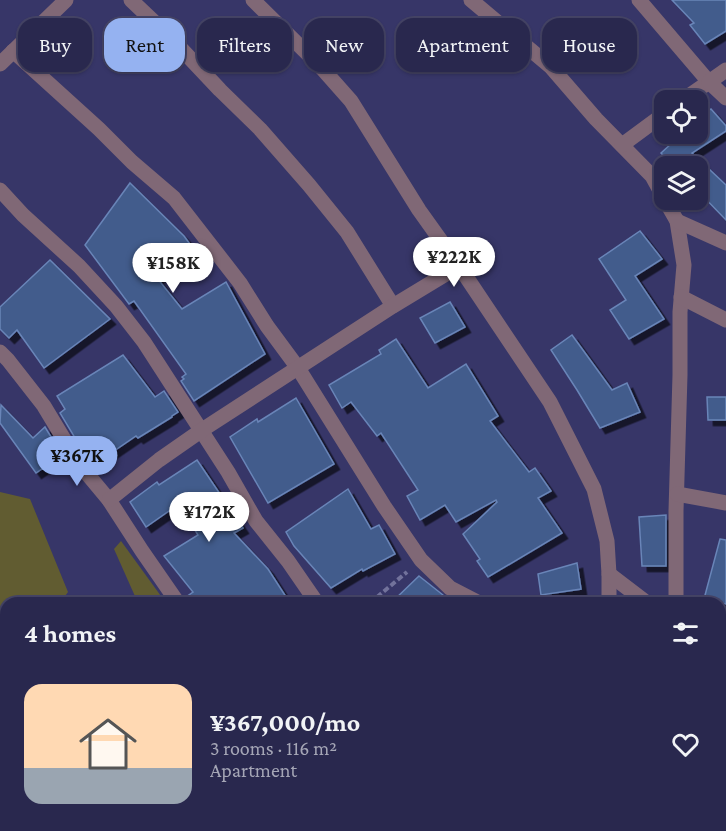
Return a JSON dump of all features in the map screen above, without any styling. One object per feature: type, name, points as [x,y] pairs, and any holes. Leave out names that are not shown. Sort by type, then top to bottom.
[{"type":"street","points":[[0,64],[66,0]]},
{"type":"street","points":[[131,0],[260,129],[309,185],[347,232],[393,306]]},
{"type":"street","points":[[253,0],[320,66],[351,101],[418,210],[459,266],[550,402],[594,489],[607,541],[609,597]]},
{"type":"street","points":[[471,0],[551,67],[596,119],[654,180]]},
{"type":"street","points":[[639,0],[709,82],[726,98]]},
{"type":"street","points":[[13,51],[174,198],[240,283],[267,326],[298,368],[355,462],[421,560],[450,588],[467,597]]},
{"type":"street","points":[[697,90],[726,69]]},
{"type":"street","points":[[622,145],[654,121]]},
{"type":"street","points":[[0,190],[79,266],[116,306],[144,342],[202,430],[256,521],[313,597]]},
{"type":"street","points":[[671,210],[677,221],[684,265],[681,297],[676,597]]},
{"type":"street","points":[[677,221],[726,243]]},
{"type":"street","points":[[109,500],[159,460],[202,430],[459,266]]},
{"type":"street","points":[[681,297],[726,320]]},
{"type":"street","points":[[0,352],[44,406],[79,464],[109,500],[174,597]]},
{"type":"street","points":[[677,494],[726,503]]},
{"type":"street","points":[[609,574],[639,597]]},
{"type":"path","points":[[377,597],[421,560]]},
{"type":"shaded area","points":[[0,492],[30,499],[68,592],[64,597],[0,597]]},
{"type":"shaded area","points":[[121,541],[162,597],[135,597],[114,549]]},
{"type":"building","points":[[672,0],[726,0],[726,31],[705,44],[690,25],[694,23]]},
{"type":"building","points":[[711,109],[726,126],[726,131],[708,143],[708,111]]},
{"type":"building","points":[[671,144],[706,144],[692,153],[695,156],[664,156],[661,153]]},
{"type":"building","points":[[708,168],[726,185],[726,220],[708,201]]},
{"type":"building","points":[[130,183],[184,236],[195,251],[157,278],[182,309],[226,282],[265,354],[194,401],[181,381],[186,374],[134,301],[129,304],[85,245]]},
{"type":"building","points":[[640,231],[662,259],[635,276],[664,319],[629,339],[610,310],[626,300],[599,259]]},
{"type":"building","points":[[50,260],[110,319],[44,368],[17,330],[9,338],[0,329],[0,307]]},
{"type":"building","points":[[450,302],[465,327],[435,343],[420,318]]},
{"type":"building","points":[[572,335],[612,390],[627,383],[640,412],[600,428],[551,350]]},
{"type":"building","points":[[396,339],[428,388],[466,364],[498,416],[490,421],[529,472],[535,468],[551,491],[538,498],[562,533],[488,577],[477,561],[480,559],[463,534],[497,502],[496,500],[456,522],[445,505],[420,520],[407,496],[418,490],[381,433],[377,436],[351,402],[342,408],[329,385],[381,354],[379,350]]},
{"type":"building","points":[[123,355],[155,397],[164,391],[178,412],[138,438],[136,436],[98,462],[84,439],[78,443],[60,413],[65,409],[57,396]]},
{"type":"building","points":[[707,397],[726,397],[726,420],[708,420]]},
{"type":"building","points":[[296,398],[334,464],[268,503],[230,437]]},
{"type":"building","points":[[1,405],[33,438],[45,427],[62,455],[36,473],[0,423]]},
{"type":"building","points":[[197,460],[243,528],[234,533],[268,569],[286,597],[186,597],[193,592],[164,556],[198,535],[179,504],[146,527],[130,502],[157,482],[159,485]]},
{"type":"building","points":[[348,489],[371,529],[379,525],[395,554],[363,571],[362,569],[331,588],[294,546],[286,532]]},
{"type":"building","points":[[666,515],[666,566],[642,566],[639,517]]},
{"type":"building","points":[[720,539],[726,540],[726,597],[705,597]]},
{"type":"building","points":[[577,563],[581,589],[541,595],[538,574]]},
{"type":"building","points":[[419,576],[446,597],[397,597]]}]
